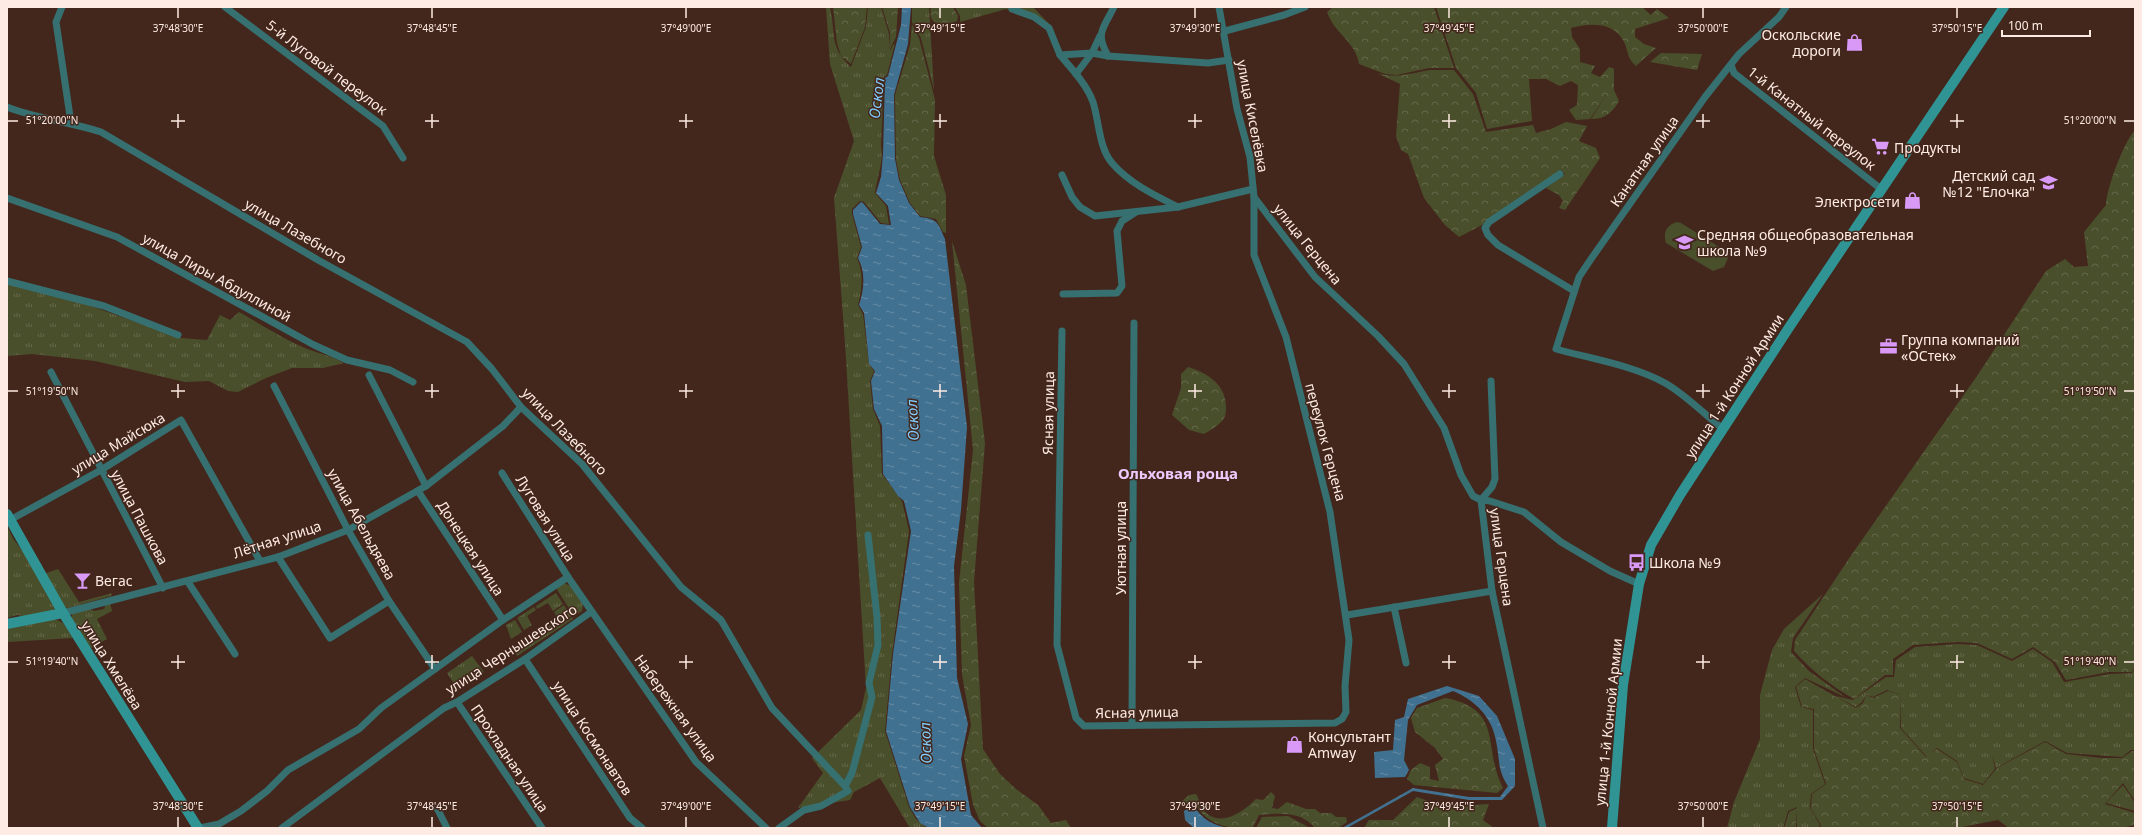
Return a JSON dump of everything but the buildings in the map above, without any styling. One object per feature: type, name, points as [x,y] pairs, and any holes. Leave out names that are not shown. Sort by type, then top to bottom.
[{"type":"main road","name":"улица 1-й Конной Армии","points":[[1612,828],[1623,685],[1639,584],[1651,545],[1661,526],[1723,429],[1881,189],[2004,7]]},
{"type":"main road","name":"улица Хмелёва","points":[[8,517],[63,613],[199,828]]},
{"type":"main road","name":"Лётная улица","points":[[7,624],[63,613]]},
{"type":"street","points":[[62,7],[56,22],[71,123]]},
{"type":"street","name":"5-й Луговой переулок","points":[[225,7],[384,126],[403,158]]},
{"type":"street","points":[[1076,74],[1092,53],[1114,7]]},
{"type":"street","name":"улица Киселёвка","points":[[1219,7],[1225,31],[1237,109],[1250,157],[1254,197],[1254,255]]},
{"type":"street","points":[[1225,31],[1284,15],[1305,7]]},
{"type":"street","name":"Канатная улица","points":[[1723,429],[1685,398],[1656,379],[1636,371],[1556,349],[1574,291],[1580,277],[1610,231],[1705,97],[1739,54],[1780,17],[1786,7]]},
{"type":"street","points":[[1012,9],[1034,17],[1049,28],[1060,55],[1076,74],[1093,101],[1104,147],[1111,162],[1146,190],[1178,207]]},
{"type":"street","points":[[1100,36],[1101,44],[1108,56]]},
{"type":"street","points":[[1060,55],[1092,53],[1108,56],[1208,63],[1229,60]]},
{"type":"street","name":"1-й Канатный переулок","points":[[1731,65],[1734,72],[1881,189]]},
{"type":"street","name":"улица Лазебного","points":[[7,107],[40,118],[71,123],[101,132],[318,260],[467,342],[492,369],[521,407],[582,464],[681,587],[721,620],[772,708],[847,788]]},
{"type":"street","points":[[1560,174],[1489,222],[1485,228],[1488,235],[1498,245],[1574,291]]},
{"type":"street","points":[[1062,175],[1072,197],[1080,207],[1095,216],[1178,207],[1253,189]]},
{"type":"street","name":"улица Герцена","points":[[1254,197],[1315,277],[1378,336],[1404,364],[1444,428],[1461,474],[1473,496],[1481,500],[1492,591],[1543,828]]},
{"type":"street","name":"улица Лиры Абдуллиной","points":[[7,198],[117,237],[314,345],[347,360],[390,370],[413,382]]},
{"type":"street","points":[[1063,294],[1117,293],[1122,286],[1117,231],[1122,221],[1138,211]]},
{"type":"street","name":"переулок Герцена","points":[[1254,255],[1286,337],[1330,512],[1349,640]]},
{"type":"street","points":[[7,281],[104,306],[178,334]]},
{"type":"street","name":"Уютная улица","points":[[1132,724],[1134,323]]},
{"type":"street","name":"Ясная улица","points":[[1062,330],[1057,645],[1076,718],[1084,726],[1132,724],[1335,724],[1342,719],[1346,712],[1345,686],[1349,640]]},
{"type":"street","name":"улица Пашкова","points":[[51,372],[163,588]]},
{"type":"street","points":[[369,375],[426,486]]},
{"type":"street","points":[[1481,500],[1492,487],[1495,479],[1491,381]]},
{"type":"street","name":"улица Абельдяева","points":[[274,386],[348,530],[389,601],[436,669]]},
{"type":"street","name":"Лётная улица","points":[[63,613],[188,582],[278,557],[348,530],[426,486],[503,426],[521,407]]},
{"type":"street","name":"улица Майсюка","points":[[8,517],[101,470],[181,420],[260,561]]},
{"type":"street","name":"Луговая улица","points":[[502,473],[568,577]]},
{"type":"street","name":"Донецкая улица","points":[[418,491],[503,620]]},
{"type":"street","points":[[1481,500],[1490,501],[1524,512],[1561,542],[1610,572],[1639,584]]},
{"type":"street","points":[[779,828],[804,810],[821,806],[847,788],[854,765],[872,697],[869,683],[878,645],[877,617],[868,535]]},
{"type":"street","points":[[278,557],[330,638],[389,601]]},
{"type":"street","name":"улица Чернышевского","points":[[199,828],[218,824],[241,811],[266,791],[288,770],[360,729],[381,708],[503,620],[568,577],[591,612],[525,659],[457,702],[444,708],[282,828]]},
{"type":"street","points":[[188,582],[235,654]]},
{"type":"street","points":[[1346,615],[1492,591]]},
{"type":"street","points":[[1394,607],[1406,663]]},
{"type":"street","name":"Набережная улица","points":[[591,612],[696,762],[766,828]]},
{"type":"street","name":"улица Космонавтов","points":[[525,659],[630,818],[642,828]]},
{"type":"street","name":"Прохладная улица","points":[[457,702],[542,828]]},
{"type":"street","points":[[437,808],[447,828]]},
{"type":"green space","points":[[826,7],[830,7],[836,46],[844,60],[851,67],[866,27],[868,7],[881,7],[889,34],[890,50],[895,43],[887,75],[884,77],[881,146],[882,158],[875,193],[886,206],[889,224],[881,223],[864,202],[860,201],[852,209],[852,214],[861,247],[857,258],[861,269],[862,281],[858,305],[863,314],[869,364],[874,371],[870,381],[873,409],[880,426],[882,474],[902,501],[909,531],[892,654],[885,731],[909,807],[916,819],[927,828],[910,828],[880,778],[854,792],[850,800],[798,808],[823,773],[812,758],[861,710],[866,688],[845,343],[834,198],[854,141],[830,64]]},
{"type":"green space","points":[[833,7],[867,7],[865,27],[851,64],[841,56],[837,43]]},
{"type":"green space","points":[[882,7],[898,7],[896,37],[890,49],[890,33]]},
{"type":"green space","points":[[912,7],[929,7],[934,90],[921,38],[912,22]]},
{"type":"green space","points":[[931,7],[953,7],[958,16],[957,21],[946,24],[937,24],[931,18]]},
{"type":"green space","points":[[955,7],[1033,7],[1051,26],[1006,9],[960,22],[960,16]]},
{"type":"green space","points":[[1333,7],[1434,7],[1454,68],[1429,68],[1397,75],[1385,74],[1359,64],[1354,50],[1330,19],[1327,12]]},
{"type":"green space","points":[[1436,7],[1642,7],[1651,15],[1657,9],[1669,18],[1635,29],[1635,37],[1644,44],[1656,48],[1636,66],[1629,57],[1626,46],[1620,35],[1614,30],[1600,25],[1585,25],[1571,28],[1572,37],[1580,49],[1580,62],[1595,66],[1591,73],[1600,77],[1609,67],[1614,69],[1614,90],[1619,101],[1614,109],[1608,114],[1600,118],[1591,119],[1607,94],[1590,119],[1576,120],[1569,110],[1577,105],[1578,85],[1571,81],[1560,86],[1546,79],[1529,79],[1532,121],[1487,129],[1476,93],[1456,68]]},
{"type":"green space","points":[[912,24],[919,38],[935,100],[934,156],[946,195],[946,233],[943,232],[936,219],[920,216],[910,203],[900,180],[896,160],[895,95],[910,45]]},
{"type":"green space","points":[[1661,53],[1702,54],[1697,70],[1650,62]]},
{"type":"green space","points":[[1430,70],[1454,70],[1473,94],[1486,132],[1533,125],[1536,133],[1551,129],[1566,122],[1587,126],[1579,141],[1596,148],[1600,158],[1565,210],[1559,208],[1563,201],[1559,195],[1546,188],[1565,174],[1561,170],[1482,225],[1459,237],[1445,225],[1424,198],[1408,154],[1401,150],[1396,136],[1400,84],[1377,73],[1384,75],[1397,75]]},
{"type":"green space","points":[[2135,130],[2135,667],[2132,672],[2109,672],[2066,680],[2055,662],[2033,647],[2012,659],[1977,643],[1957,642],[1913,645],[1893,659],[1893,675],[1885,675],[1854,699],[1822,678],[1794,651],[1795,640],[1850,557],[1977,376],[2046,271],[2065,259],[2074,267],[2088,266],[2084,232],[2106,205],[2109,188],[2116,166],[2126,144]]},
{"type":"green space","points":[[1677,222],[1681,223],[1727,252],[1728,258],[1724,267],[1713,271],[1666,243],[1666,230],[1670,225]]},
{"type":"green space","points":[[952,241],[966,285],[985,443],[974,582],[983,749],[1000,774],[1016,789],[1038,805],[1051,823],[1066,820],[1071,828],[988,828],[980,821],[973,805],[964,756],[971,725],[962,675],[959,583],[973,450]]},
{"type":"green space","points":[[7,284],[80,302],[180,338],[207,340],[220,315],[230,320],[239,312],[292,342],[344,363],[323,368],[292,368],[266,378],[238,392],[228,391],[209,381],[185,382],[95,361],[32,354],[7,356]]},
{"type":"green space","points":[[1188,367],[1209,376],[1219,386],[1225,399],[1226,414],[1224,418],[1218,425],[1204,434],[1189,430],[1172,415],[1181,388],[1181,374]]},
{"type":"green space","points":[[7,526],[14,540],[28,558],[55,608],[54,610],[31,617],[17,615],[7,618]]},
{"type":"green space","points":[[58,569],[79,602],[112,593],[111,596],[68,608],[65,607],[44,574]]},
{"type":"green space","points":[[564,583],[571,586],[583,604],[582,611],[574,616],[556,588]]},
{"type":"green space","points":[[556,593],[563,604],[553,611],[548,603],[537,609],[536,606]]},
{"type":"green space","points":[[1823,594],[1793,638],[1791,652],[1809,671],[1845,697],[1805,678],[1795,687],[1801,707],[1813,710],[1813,749],[1825,784],[1811,794],[1810,808],[1820,825],[1818,828],[1797,828],[1797,807],[1788,811],[1783,828],[1727,828],[1734,802],[1760,739],[1760,695],[1772,650],[1784,629]]},
{"type":"green space","points":[[110,603],[112,611],[97,619],[107,639],[91,648],[72,618],[72,614],[90,609],[94,611],[104,609],[106,604]]},
{"type":"green space","points":[[564,605],[571,616],[550,630],[548,627],[559,620],[554,612]]},
{"type":"green space","points":[[534,607],[536,610],[527,616],[532,625],[524,630],[517,618]]},
{"type":"green space","points":[[572,617],[573,619],[517,656],[516,653]]},
{"type":"green space","points":[[55,619],[63,623],[73,638],[7,642],[7,629]]},
{"type":"green space","points":[[515,620],[522,632],[511,639],[506,625]]},
{"type":"green space","points":[[1958,644],[1977,645],[2012,661],[2033,649],[2052,662],[2064,682],[2110,674],[2132,673],[2135,669],[2135,750],[2131,750],[2122,757],[2067,753],[2045,741],[1996,768],[1992,756],[1995,769],[1983,784],[1964,778],[1957,761],[1937,748],[1927,757],[1901,728],[1901,695],[1887,690],[1873,697],[1866,695],[1862,702],[1856,707],[1835,696],[1853,700],[1886,677],[1894,677],[1896,660],[1915,647]]},
{"type":"green space","points":[[472,656],[484,672],[458,690],[447,673]]},
{"type":"green space","points":[[1805,679],[1856,708],[1863,703],[1866,695],[1873,698],[1888,691],[1901,695],[1900,728],[1926,757],[1937,749],[1957,762],[1964,779],[1983,785],[1997,768],[2045,742],[2066,754],[2101,758],[2122,758],[2132,751],[2135,751],[2135,801],[2123,783],[2105,804],[2135,813],[2135,825],[2121,828],[2009,828],[1998,820],[1957,828],[1820,828],[1821,825],[1811,809],[1812,794],[1826,784],[1814,749],[1814,709],[1802,707],[1796,687]]},
{"type":"green space","points":[[1445,698],[1464,703],[1476,711],[1484,721],[1489,732],[1497,773],[1503,788],[1497,793],[1414,785],[1407,779],[1411,770],[1420,763],[1430,767],[1430,779],[1439,781],[1435,765],[1443,759],[1435,748],[1415,732],[1411,718],[1417,708]]},
{"type":"green space","points":[[2123,785],[2135,803],[2135,811],[2106,803]]},
{"type":"green space","points":[[1271,792],[1275,796],[1272,808],[1278,809],[1287,802],[1306,809],[1315,809],[1320,813],[1331,813],[1336,817],[1346,817],[1347,822],[1338,828],[1315,828],[1310,822],[1297,816],[1289,814],[1274,814],[1259,815],[1253,827],[1227,827],[1212,821],[1205,816],[1194,803],[1185,807],[1182,801],[1189,795],[1196,794],[1206,813],[1213,817],[1226,818],[1233,816],[1246,808],[1256,799],[1263,800]]},
{"type":"green space","points":[[1417,797],[1437,804],[1457,807],[1489,804],[1483,820],[1494,828],[1364,828],[1369,820],[1393,820]]},
{"type":"green space","points":[[1797,808],[1796,828],[1784,828],[1789,812]]},
{"type":"green space","points":[[1288,816],[1310,828],[1256,828],[1262,817]]},
{"type":"water","name":"Оскол","points":[[902,7],[911,7],[908,44],[894,95],[895,159],[899,180],[909,203],[920,217],[931,219],[937,223],[945,239],[967,427],[961,510],[954,566],[957,678],[968,724],[961,759],[971,815],[982,828],[929,828],[920,823],[910,807],[886,731],[893,654],[911,531],[904,501],[898,496],[883,474],[882,426],[874,409],[871,381],[875,371],[869,364],[864,313],[859,305],[862,293],[863,276],[861,264],[858,258],[862,247],[853,210],[861,202],[880,224],[891,225],[888,206],[876,193],[881,177],[883,154],[885,78],[888,76],[901,25]]},
{"type":"water","points":[[1447,686],[1479,696],[1497,716],[1515,759],[1515,786],[1502,800],[1469,800],[1413,791],[1347,828],[1342,828],[1413,788],[1469,797],[1500,797],[1508,786],[1500,769],[1496,741],[1491,724],[1475,704],[1453,691],[1417,705],[1408,720],[1404,760],[1409,770],[1405,777],[1375,778],[1374,752],[1393,750],[1395,720],[1404,717],[1408,699]]},
{"type":"water","points":[[1193,805],[1208,821],[1218,826],[1230,828],[1194,828],[1185,820],[1184,811]]},
{"type":"place","name":"Оскольские дороги","points":[[1854,42]]},
{"type":"place","name":"Продукты","points":[[1881,147]]},
{"type":"place","name":"Детский сад №12 \"Елочка\"","points":[[2048,183]]},
{"type":"place","name":"Электросети","points":[[1913,201]]},
{"type":"place","name":"Средняя общеобразовательная школа №9","points":[[1684,242]]},
{"type":"place","name":"Группа компаний «ОСтек»","points":[[1888,347]]},
{"type":"place","name":"Школа №9","points":[[1636,562]]},
{"type":"place","name":"Вегас","points":[[82,580]]},
{"type":"place","name":"Консультант Amway","points":[[1295,744]]},
{"type":"district","name":"Ольховая роща","points":[[1178,473]]}]
